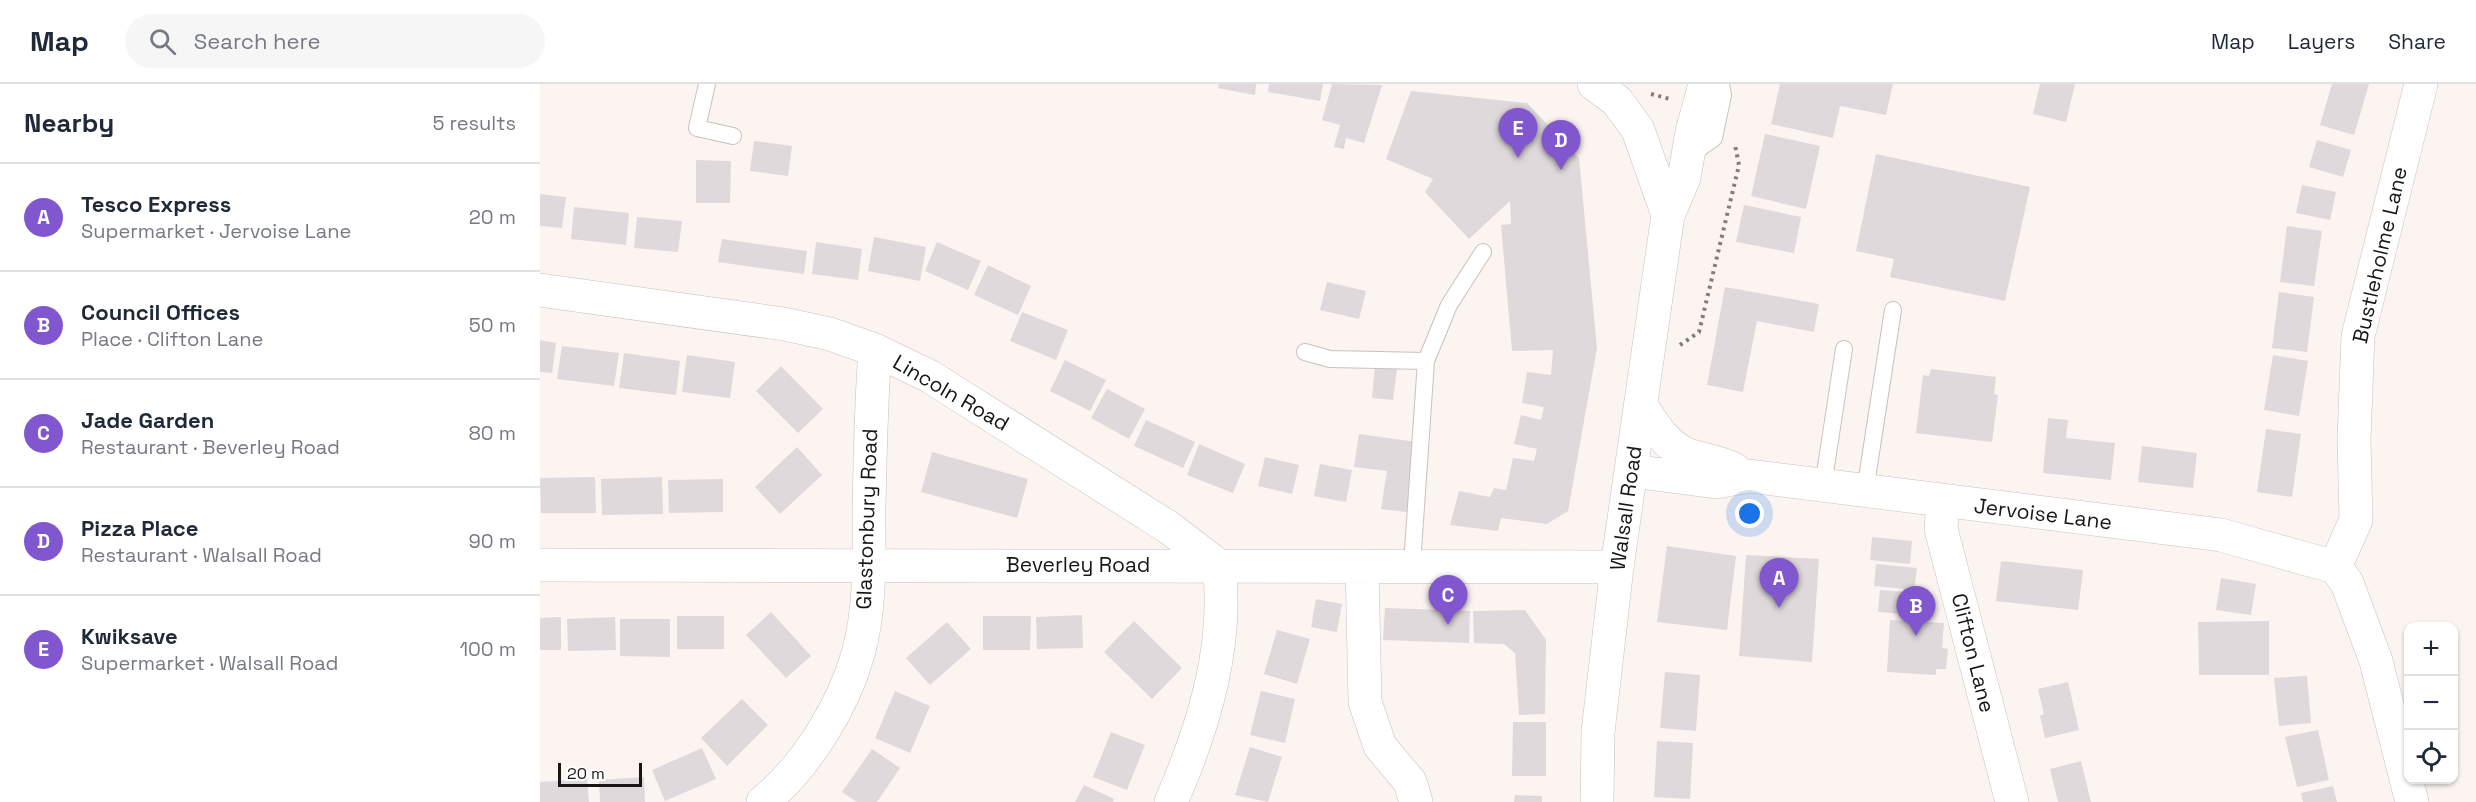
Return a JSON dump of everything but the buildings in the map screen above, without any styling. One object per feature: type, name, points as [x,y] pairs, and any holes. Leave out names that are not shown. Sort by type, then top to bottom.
[{"type":"street","name":"Bustleholme Lane","points":[[2335,567],[2356,520],[2354,439],[2358,336],[2421,84]]},
{"type":"street","name":"Walsall Road","points":[[1597,802],[1598,732],[1617,567],[1668,215],[1684,178],[1708,91]]},
{"type":"street","name":"Walsall Road","points":[[1605,93],[1638,130],[1668,215]]},
{"type":"street","name":"Lincoln Road","points":[[540,290],[783,324],[830,334],[875,350],[929,376],[1168,527],[1219,566]]},
{"type":"street","name":"Glastonbury Road","points":[[763,802],[799,764],[819,737],[842,693],[858,654],[864,621],[869,565],[870,413],[875,350]]},
{"type":"street","name":"Jervoise Lane","points":[[1641,405],[1672,446],[1687,454],[1719,461],[1749,476]]},
{"type":"street","name":"Jervoise Lane","points":[[1632,471],[1716,482],[1749,476],[2221,535],[2335,567]]},
{"type":"street","name":"Clifton Lane","points":[[1943,502],[1941,529],[2012,802]]},
{"type":"street","name":"Beverley Road","points":[[540,565],[1617,567]]},
{"type":"street","points":[[1171,802],[1200,727],[1213,676],[1220,632],[1222,588],[1219,566]]},
{"type":"street","points":[[1362,566],[1365,702],[1380,746],[1410,782],[1416,802]]},
{"type":"street","points":[[2335,567],[2347,583],[2376,661],[2412,802]]},
{"type":"lane","points":[[708,84],[697,128],[733,136]]},
{"type":"lane","points":[[1412,565],[1426,362],[1449,305],[1483,252]]},
{"type":"lane","points":[[1865,492],[1893,310]]},
{"type":"lane","points":[[1822,486],[1844,349]]},
{"type":"lane","points":[[1305,352],[1329,359],[1426,362]]},
{"type":"path","points":[[1605,93],[1629,88],[1708,91]]},
{"type":"path","points":[[1676,349],[1699,332],[1739,165],[1733,138]]},
{"type":"place","name":"Kwiksave","points":[[1518,158]]},
{"type":"place","name":"Pizza Place","points":[[1561,170]]},
{"type":"place","name":"Tesco Express","points":[[1779,608]]},
{"type":"place","name":"Jade Garden","points":[[1448,625]]},
{"type":"place","name":"Council Offices","points":[[1916,636]]}]
